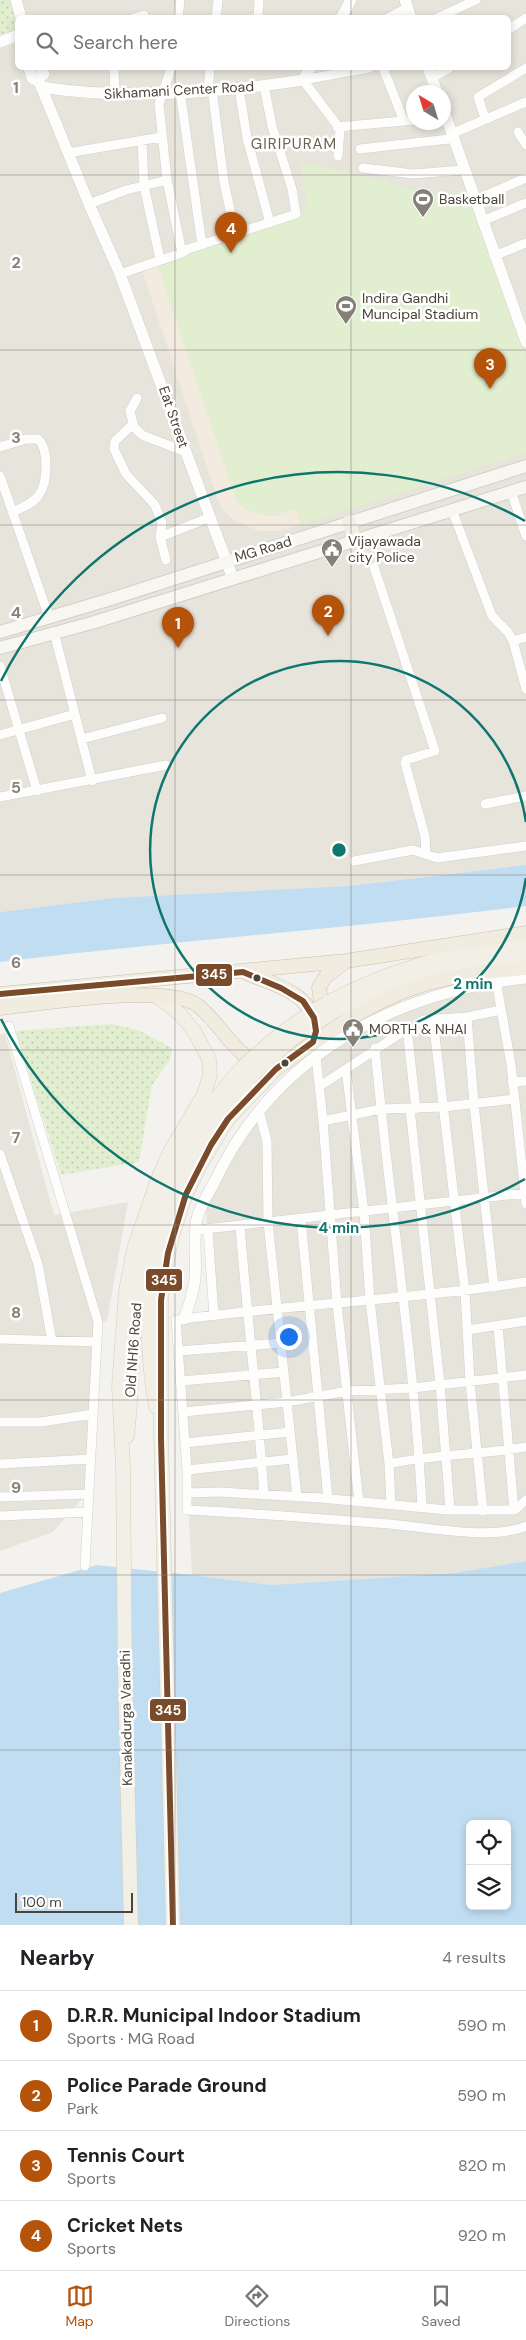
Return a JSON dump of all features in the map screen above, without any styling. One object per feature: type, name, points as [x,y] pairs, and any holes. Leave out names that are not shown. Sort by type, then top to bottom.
[{"type":"highway","points":[[0,994],[346,961],[526,933]]},
{"type":"highway","points":[[338,1025],[331,1019],[320,1002],[318,987],[326,976],[346,961]]},
{"type":"highway","points":[[0,1008],[108,997],[176,997],[185,999],[201,1008],[241,1052],[266,1067],[276,1069],[338,1025],[384,1001],[426,983],[471,973],[526,968]]},
{"type":"highway","points":[[243,972],[281,988],[303,1001],[314,1018],[316,1031],[313,1042]]},
{"type":"highway","points":[[176,997],[177,978]]},
{"type":"main road","name":"MG Road","points":[[0,632],[526,466]]},
{"type":"main road","name":"MG Road","points":[[0,648],[95,622],[526,487]]},
{"type":"main road","points":[[349,522],[355,540]]},
{"type":"main road","name":"Old NH16 Road","points":[[330,1007],[363,984],[415,965],[485,950],[526,945]]},
{"type":"main road","name":"Old NH16 Road","points":[[161,1438],[153,1389],[148,1338],[153,1261],[170,1203],[186,1167],[245,1073],[277,1036],[303,1017],[436,970],[486,960],[526,956]]},
{"type":"main road","points":[[123,1466],[119,1386],[126,1291],[134,1249],[158,1179],[170,1152],[204,1094],[210,1075],[209,1059],[194,1031],[180,1014],[157,996]]},
{"type":"main road","points":[[173,1925],[161,1438],[162,1300],[172,1236],[186,1194],[211,1145],[237,1108],[276,1069]]},
{"type":"main road","name":"Old NH16 Road","points":[[123,1466],[129,1419],[138,1290],[143,1255],[153,1220],[160,1199],[179,1157],[202,1118],[224,1088],[245,1073]]},
{"type":"main road","name":"Kanakadurga Varadhi","points":[[123,1466],[125,1675],[131,1925]]},
{"type":"street","points":[[178,15],[180,0]]},
{"type":"street","points":[[216,15],[218,0]]},
{"type":"street","points":[[258,15],[259,0]]},
{"type":"street","points":[[343,15],[351,0]]},
{"type":"street","points":[[444,15],[476,0]]},
{"type":"street","points":[[394,15],[408,8]]},
{"type":"street","points":[[511,28],[526,18]]},
{"type":"street","points":[[0,42],[15,36]]},
{"type":"street","points":[[485,118],[478,97],[526,68]]},
{"type":"street","name":"Eat Street","points":[[30,70],[32,78],[40,83],[89,204],[120,274],[228,560],[233,579]]},
{"type":"street","points":[[40,83],[44,74],[42,70]]},
{"type":"street","points":[[114,70],[115,94]]},
{"type":"street","points":[[170,70],[159,104],[168,180],[182,253]]},
{"type":"street","points":[[210,70],[210,89],[224,182],[235,234]]},
{"type":"street","points":[[303,80],[309,70]]},
{"type":"street","points":[[303,80],[358,70]]},
{"type":"street","points":[[338,127],[404,121],[384,70]]},
{"type":"street","points":[[430,73],[434,85]]},
{"type":"street","points":[[303,80],[340,129],[338,156]]},
{"type":"street","name":"Sikhamani Center Road","points":[[40,83],[81,93],[115,94],[239,89],[303,80]]},
{"type":"street","points":[[120,274],[292,216],[297,211],[272,126],[264,86]]},
{"type":"street","points":[[239,89],[247,138],[270,223]]},
{"type":"street","points":[[180,91],[202,245]]},
{"type":"street","points":[[360,149],[449,139],[451,134],[526,102]]},
{"type":"street","points":[[450,130],[526,342]]},
{"type":"street","points":[[518,132],[526,145]]},
{"type":"street","points":[[68,153],[162,137]]},
{"type":"street","points":[[142,141],[144,186],[160,259]]},
{"type":"street","points":[[363,168],[413,174],[464,170]]},
{"type":"street","points":[[475,200],[526,178]]},
{"type":"street","points":[[89,204],[126,190],[168,180]]},
{"type":"street","points":[[482,221],[526,203]]},
{"type":"street","points":[[494,256],[526,243]]},
{"type":"street","points":[[137,398],[130,412],[136,431],[186,452]]},
{"type":"street","points":[[133,424],[115,441],[114,449],[126,474],[155,505],[162,523],[160,536],[166,560]]},
{"type":"street","points":[[0,447],[32,438],[38,439],[45,449],[47,456],[43,489],[34,500],[13,512]]},
{"type":"street","points":[[0,476],[50,617]]},
{"type":"street","points":[[511,491],[526,536]]},
{"type":"street","points":[[452,510],[492,616],[508,632],[513,641],[526,689]]},
{"type":"street","points":[[160,536],[211,517]]},
{"type":"street","points":[[374,567],[436,751],[406,760],[405,763],[425,836],[426,854]]},
{"type":"street","points":[[54,632],[92,781]]},
{"type":"street","points":[[513,641],[526,637]]},
{"type":"street","points":[[0,666],[37,791]]},
{"type":"street","points":[[0,735],[75,714]]},
{"type":"street","points":[[82,739],[162,718]]},
{"type":"street","points":[[0,797],[92,781],[166,765]]},
{"type":"street","points":[[485,804],[526,796]]},
{"type":"street","points":[[354,861],[413,850],[437,858],[526,846]]},
{"type":"street","points":[[184,1319],[195,1278],[198,1216],[232,1141],[285,1082],[316,1056],[365,1024],[402,1006],[440,994],[496,981],[526,978]]},
{"type":"street","points":[[496,981],[512,1082],[526,1204]]},
{"type":"street","points":[[320,1086],[376,1048],[424,1020],[467,1017],[501,1010]]},
{"type":"street","points":[[467,1017],[474,1104],[494,1287]]},
{"type":"street","points":[[433,1020],[465,1290],[470,1382],[479,1454],[483,1512]]},
{"type":"street","points":[[9,1026],[98,1322],[85,1566]]},
{"type":"street","points":[[407,1029],[450,1509]]},
{"type":"street","points":[[376,1048],[381,1109],[404,1296],[420,1457],[422,1507]]},
{"type":"street","points":[[316,1056],[337,1304],[360,1502]]},
{"type":"street","points":[[346,1069],[364,1212],[370,1300],[389,1464],[391,1504]]},
{"type":"street","points":[[512,1082],[526,1081]]},
{"type":"street","points":[[323,1121],[381,1109],[444,1107],[514,1099]]},
{"type":"street","points":[[259,1110],[267,1141],[268,1222],[297,1497]]},
{"type":"street","points":[[0,1154],[38,1264],[52,1341]]},
{"type":"street","points":[[196,1230],[301,1220],[393,1207],[525,1193]]},
{"type":"street","points":[[301,1220],[311,1306],[317,1397],[328,1499]]},
{"type":"street","points":[[240,1226],[246,1311],[258,1404],[264,1495]]},
{"type":"street","points":[[208,1230],[214,1316]]},
{"type":"street","points":[[526,1282],[430,1295],[246,1311],[176,1320],[187,1470],[187,1510],[250,1512],[459,1531],[497,1532],[518,1530],[526,1526]]},
{"type":"street","points":[[467,1330],[526,1321]]},
{"type":"street","points":[[498,1326],[514,1510]]},
{"type":"street","points":[[0,1339],[97,1342]]},
{"type":"street","points":[[179,1351],[281,1343]]},
{"type":"street","points":[[181,1380],[284,1372]]},
{"type":"street","points":[[183,1412],[287,1402],[348,1391],[380,1388],[413,1388],[526,1375]]},
{"type":"street","points":[[0,1422],[41,1422],[93,1414]]},
{"type":"street","points":[[185,1443],[290,1432]]},
{"type":"street","points":[[389,1464],[420,1457],[479,1454],[526,1447]]},
{"type":"street","points":[[0,1464],[91,1458]]},
{"type":"street","points":[[187,1470],[293,1459]]},
{"type":"street","points":[[187,1493],[220,1492],[483,1512],[514,1510],[526,1500]]},
{"type":"street","points":[[0,1497],[89,1494]]},
{"type":"street","points":[[0,1516],[88,1512]]},
{"type":"shaded area","points":[[0,0],[526,0],[526,865],[348,886],[113,898],[0,912]]},
{"type":"shaded area","points":[[156,261],[237,501],[254,513],[273,516],[296,509],[301,525],[279,531],[259,531],[233,520],[220,506],[141,267]]},
{"type":"shaded area","points":[[526,982],[526,1561],[453,1573],[272,1585],[192,1575],[178,1318],[212,1317],[206,1208],[238,1144],[289,1080],[347,1038],[422,999]]},
{"type":"shaded area","points":[[0,1034],[5,1034],[54,1215],[128,1202],[107,1321],[95,1325],[85,1496],[53,1532],[0,1551]]},
{"type":"green space","points":[[0,0],[8,0],[15,16],[15,27],[0,35]]},
{"type":"green space","name":"Indira Gandhi Muncipal Stadium","points":[[300,162],[381,180],[412,190],[441,194],[467,191],[526,357],[526,452],[301,525],[296,509],[273,515],[265,515],[250,511],[237,501],[156,261],[304,212],[308,207]]},
{"type":"green space","points":[[112,1024],[138,1030],[172,1048],[170,1060],[152,1085],[139,1162],[61,1175],[16,1031]]},
{"type":"water","points":[[526,865],[526,906],[0,962],[0,912],[113,898],[348,886]]},
{"type":"water","points":[[526,1561],[526,1925],[0,1925],[0,1593],[97,1565],[272,1585],[453,1573]]},
{"type":"transit line","name":"345","points":[[0,994],[243,972],[281,988],[303,1001],[314,1018],[316,1031],[313,1042],[276,1069],[228,1119],[211,1145],[186,1194],[168,1253],[161,1300],[161,1438],[173,1925]]},
{"type":"place","name":"Basketball","points":[[423,218]]},
{"type":"place","name":"Cricket Nets","points":[[231,253]]},
{"type":"place","name":"Indira Gandhi Muncipal Stadium","points":[[346,325]]},
{"type":"place","name":"Tennis Court","points":[[490,389]]},
{"type":"place","name":"Vijayawada city Police","points":[[332,568]]},
{"type":"place","name":"Police Parade Ground","points":[[328,636]]},
{"type":"place","name":"D.R.R. Municipal Indoor Stadium","points":[[178,648]]},
{"type":"place","name":"MORTH & NHAI","points":[[353,1048]]},
{"type":"district","name":"GIRIPURAM","points":[[294,144]]}]
